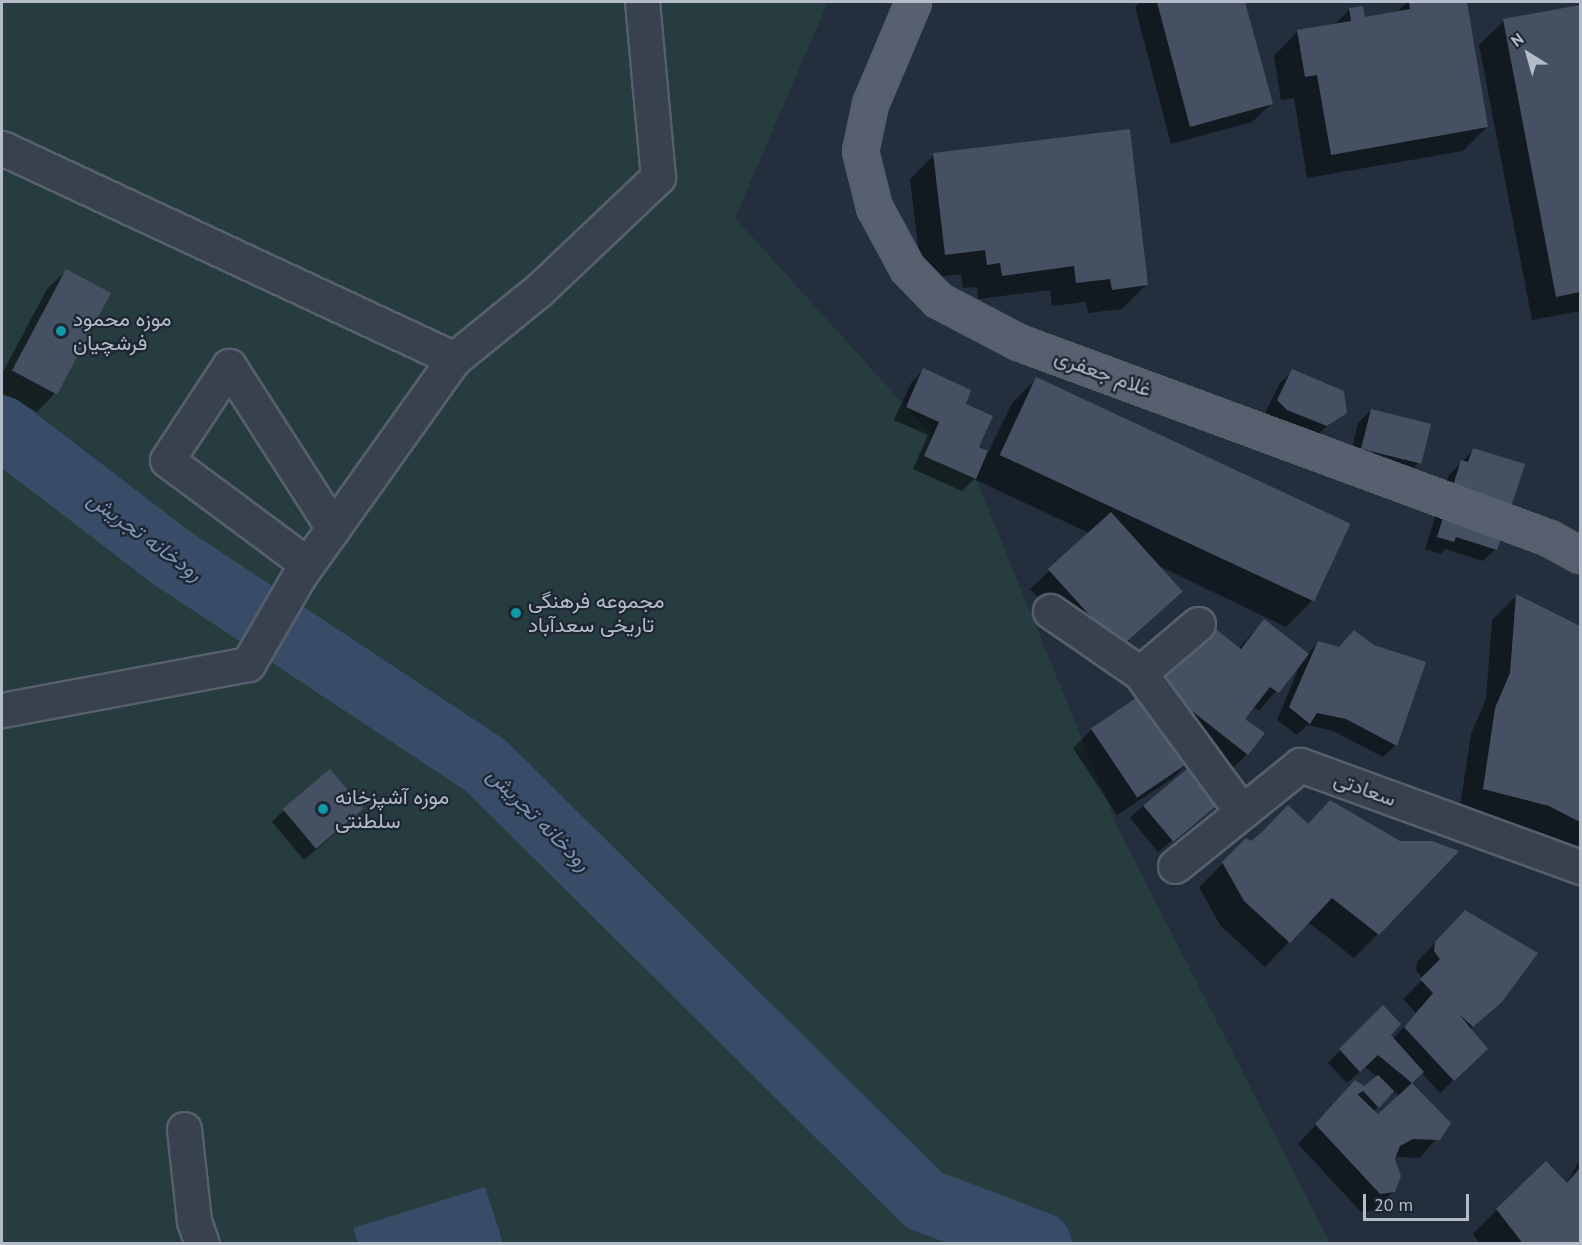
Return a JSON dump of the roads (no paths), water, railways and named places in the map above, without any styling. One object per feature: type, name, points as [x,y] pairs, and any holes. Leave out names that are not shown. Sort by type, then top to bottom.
[{"type":"main road","name":"غلام جعفری","points":[[914,2],[870,104],[861,151],[874,207],[907,268],[938,300],[1018,342],[1549,538],[1581,555]]},
{"type":"street","points":[[2,710],[248,664],[303,570],[454,359],[547,282],[658,177],[642,2]]},
{"type":"street","points":[[2,148],[454,359]]},
{"type":"street","points":[[303,570],[167,460],[229,366],[333,528]]},
{"type":"street","points":[[1050,611],[1140,673],[1242,812]]},
{"type":"street","points":[[1140,673],[1198,624]]},
{"type":"street","name":"سعادتی","points":[[1175,866],[1300,765],[1581,867]]},
{"type":"street","points":[[184,1129],[193,1236]]},
{"type":"water","points":[[485,1187],[503,1243],[358,1243],[353,1228]]},
{"type":"waterway","name":"رودخانه تجریش","points":[[2,428],[172,558],[485,765],[924,1200],[1040,1244]]},
{"type":"place","name":"موزه محمود فرشچیان","points":[[61,331]]},
{"type":"place","name":"مجموعه فرهنگی تاریخی سعدآباد","points":[[516,613]]},
{"type":"place","name":"موزه آشپزخانه سلطنتی","points":[[323,809]]}]
